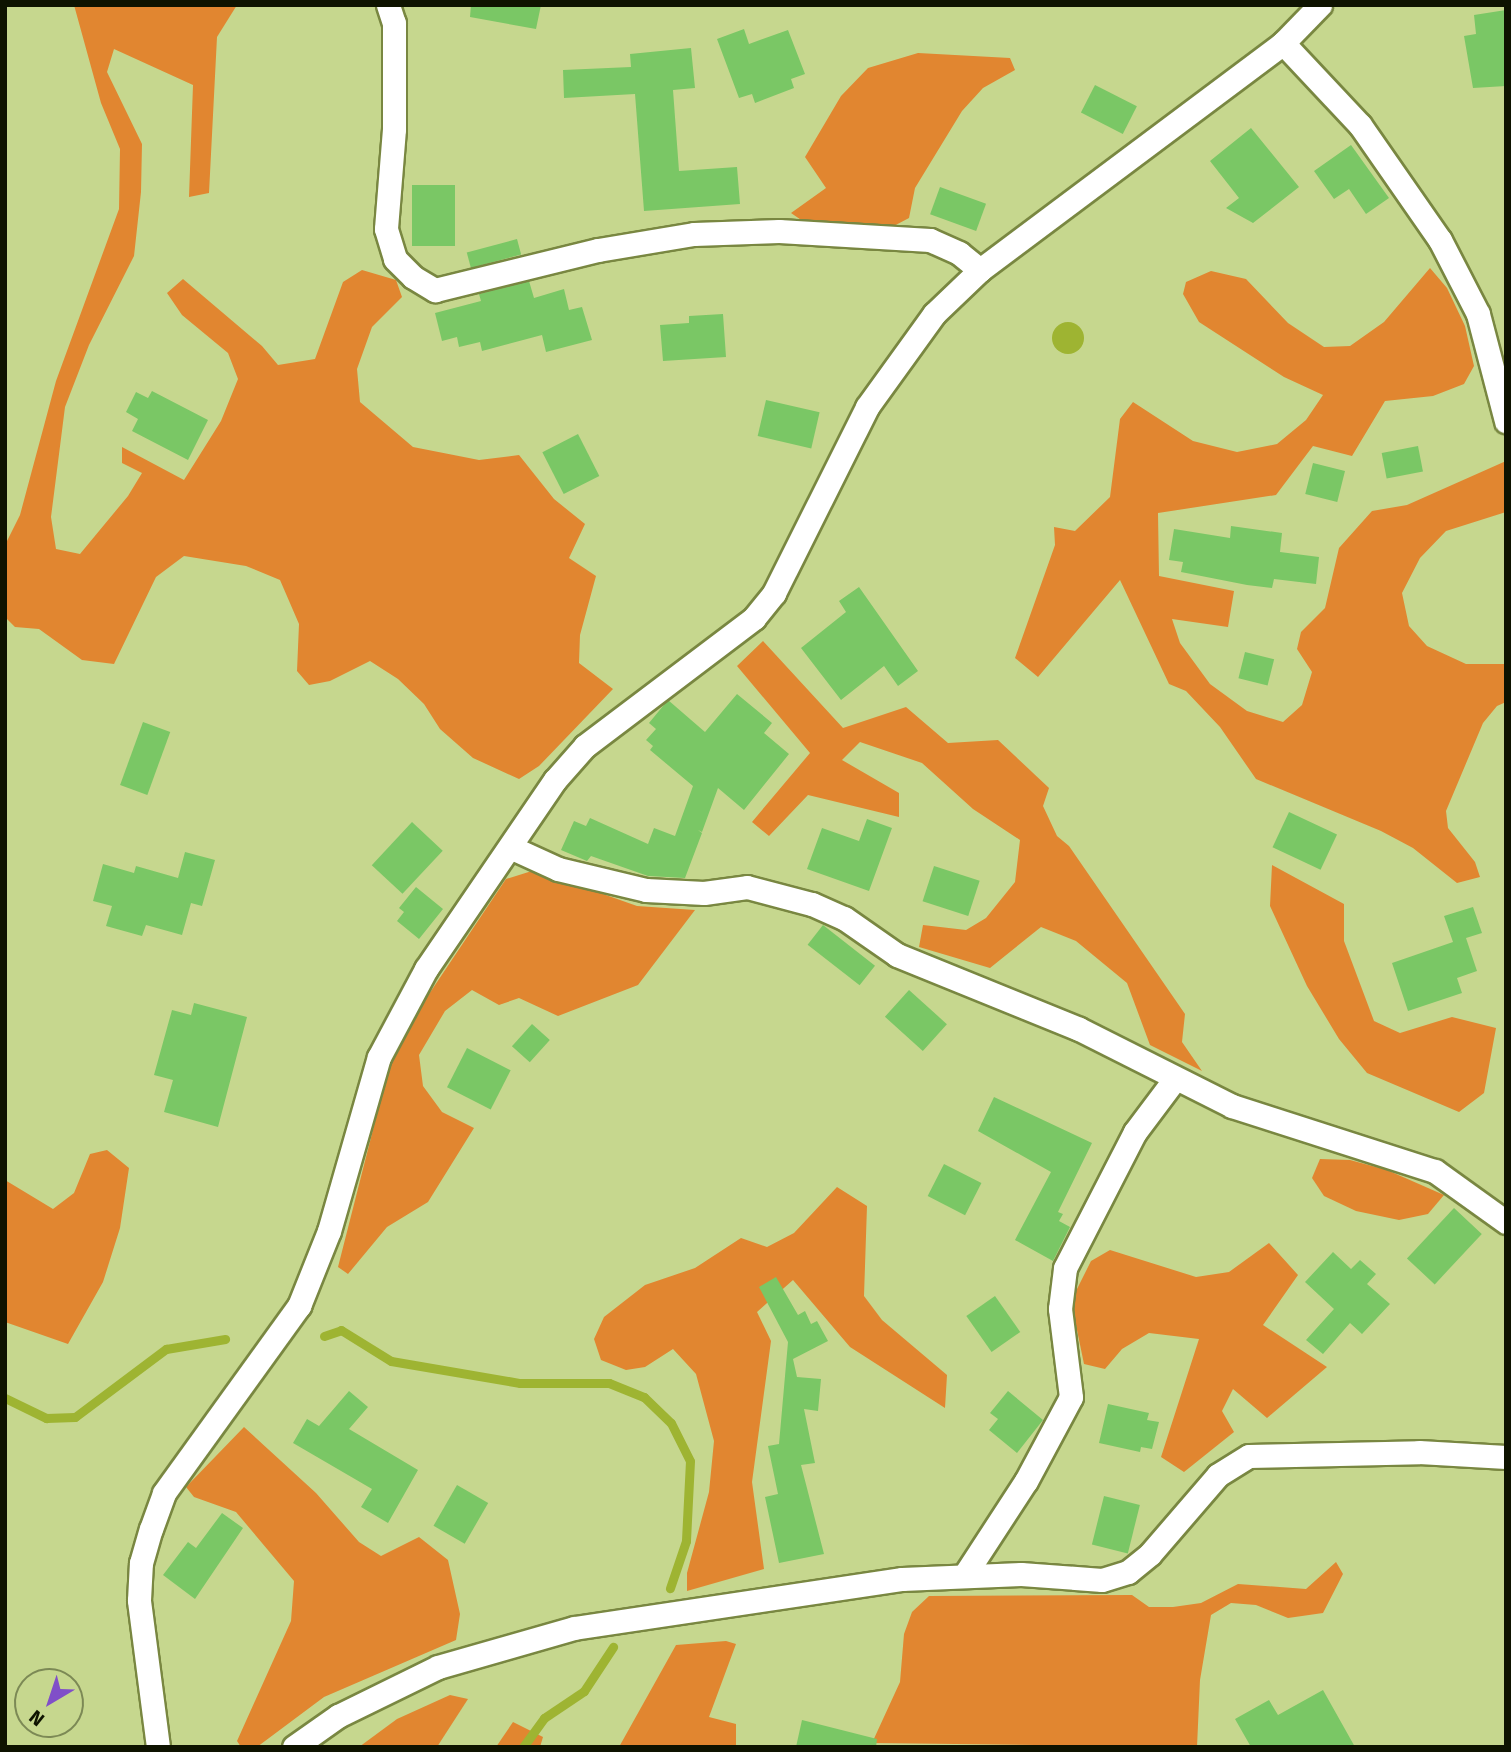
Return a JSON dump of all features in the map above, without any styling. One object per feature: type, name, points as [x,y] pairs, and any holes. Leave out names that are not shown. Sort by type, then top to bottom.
[{"type":"street","points":[[388,5],[394,23],[394,129],[386,229],[395,259],[413,277],[435,290],[598,250],[694,234],[779,231],[930,240],[960,253],[980,270]]},
{"type":"street","points":[[158,1747],[139,1600],[141,1563],[164,1493],[299,1306],[329,1231],[379,1057],[426,969],[510,847],[585,746],[754,618],[803,542],[867,407],[934,314],[980,270],[1283,43],[1320,5]]},
{"type":"street","points":[[1283,43],[1360,125],[1440,240],[1478,314],[1506,421]]},
{"type":"street","points":[[510,847],[558,869],[646,890],[704,893],[747,887],[812,904],[844,918],[897,955],[1079,1029],[1174,1080],[1244,1111],[1435,1171],[1506,1222]]},
{"type":"street","points":[[964,1576],[1026,1480],[1071,1397],[1060,1309],[1065,1268],[1135,1132],[1174,1080]]},
{"type":"street","points":[[294,1747],[338,1717],[438,1667],[574,1628],[868,1583],[1021,1574],[1102,1580],[1128,1572],[1150,1554],[1218,1475],[1249,1456],[1314,1451],[1506,1458]]},
{"type":"shaded area","points":[[74,5],[237,5],[217,37],[209,193],[189,197],[193,85],[114,49],[107,72],[142,144],[141,192],[134,256],[89,345],[65,407],[51,517],[56,549],[80,554],[128,496],[142,473],[122,463],[122,447],[184,480],[221,421],[238,379],[228,353],[182,315],[167,293],[183,279],[262,346],[278,365],[315,359],[343,282],[362,270],[396,280],[402,297],[372,327],[357,369],[360,402],[413,447],[479,460],[519,455],[554,499],[585,524],[569,558],[596,576],[580,635],[579,663],[613,689],[539,766],[519,779],[473,758],[440,729],[424,704],[398,679],[370,661],[330,681],[309,685],[297,671],[299,624],[280,580],[246,566],[184,556],[156,577],[114,664],[82,660],[39,629],[15,627],[5,617],[5,545],[20,515],[56,381],[119,209],[120,149],[101,103]]},
{"type":"shaded area","points":[[918,53],[1010,58],[1015,70],[983,88],[962,111],[915,188],[909,218],[890,228],[810,226],[791,213],[826,188],[805,157],[841,96],[868,68]]},
{"type":"shaded area","points":[[1430,268],[1447,288],[1465,326],[1474,366],[1464,384],[1433,396],[1385,401],[1352,456],[1313,446],[1276,495],[1158,513],[1159,576],[1234,591],[1228,627],[1172,619],[1180,643],[1210,684],[1247,711],[1283,722],[1302,705],[1312,672],[1297,649],[1301,632],[1325,608],[1339,548],[1372,511],[1407,505],[1506,461],[1506,512],[1446,531],[1420,558],[1402,593],[1409,626],[1427,646],[1466,664],[1506,664],[1506,702],[1497,706],[1483,723],[1446,811],[1448,828],[1475,862],[1480,877],[1457,883],[1413,848],[1381,831],[1256,779],[1220,727],[1186,691],[1169,684],[1120,580],[1038,677],[1015,658],[1055,545],[1054,527],[1075,531],[1110,497],[1120,419],[1133,402],[1193,441],[1237,452],[1277,444],[1306,420],[1323,395],[1284,377],[1199,322],[1183,294],[1186,282],[1211,271],[1246,279],[1288,323],[1324,347],[1350,346],[1384,322]]},
{"type":"shaded area","points":[[1068,322],[1079,327],[1084,338],[1079,349],[1068,354],[1057,349],[1052,338],[1057,327]]},
{"type":"shaded area","points":[[763,641],[843,728],[906,707],[948,743],[998,740],[1049,788],[1043,806],[1057,836],[1069,846],[1185,1014],[1182,1042],[1202,1071],[1150,1045],[1127,983],[1076,941],[1041,927],[990,968],[919,947],[923,925],[966,930],[986,918],[1015,882],[1020,840],[973,809],[922,763],[860,742],[842,760],[899,793],[899,817],[808,795],[769,836],[752,822],[810,753],[737,666]]},
{"type":"shaded area","points":[[1272,865],[1344,904],[1344,941],[1374,1021],[1400,1033],[1452,1017],[1496,1028],[1484,1093],[1459,1112],[1367,1073],[1339,1039],[1307,986],[1270,906]]},
{"type":"shaded area","points":[[535,870],[637,906],[695,910],[638,985],[558,1016],[519,998],[499,1005],[472,990],[445,1011],[419,1055],[423,1086],[442,1112],[474,1128],[428,1202],[387,1227],[348,1274],[338,1267],[390,1063],[419,1009],[506,879]]},
{"type":"shaded area","points":[[107,1150],[129,1168],[120,1228],[103,1282],[68,1344],[5,1322],[5,1180],[53,1209],[74,1193],[90,1154]]},
{"type":"shaded area","points":[[1320,1159],[1350,1160],[1387,1170],[1444,1195],[1428,1214],[1399,1220],[1356,1211],[1324,1196],[1312,1178]]},
{"type":"shaded area","points":[[837,1187],[867,1206],[864,1296],[882,1320],[947,1375],[945,1408],[850,1347],[793,1280],[757,1312],[771,1341],[752,1482],[764,1569],[687,1591],[687,1573],[709,1492],[714,1441],[696,1374],[673,1349],[645,1367],[626,1370],[601,1360],[594,1339],[604,1317],[645,1285],[695,1268],[741,1238],[767,1247],[794,1233]]},
{"type":"shaded area","points":[[1269,1243],[1298,1275],[1263,1325],[1327,1367],[1267,1418],[1233,1389],[1222,1411],[1234,1432],[1184,1472],[1161,1457],[1199,1339],[1149,1333],[1122,1349],[1105,1369],[1084,1364],[1071,1301],[1091,1261],[1110,1250],[1196,1277],[1229,1272]]},
{"type":"shaded area","points":[[244,1427],[316,1493],[359,1542],[381,1556],[419,1537],[448,1560],[460,1614],[456,1640],[324,1697],[257,1747],[241,1747],[237,1741],[291,1621],[294,1581],[236,1512],[194,1497],[186,1487]]},
{"type":"shaded area","points":[[1336,1562],[1343,1574],[1323,1613],[1288,1618],[1256,1605],[1231,1603],[1211,1615],[1200,1680],[1197,1747],[872,1743],[900,1682],[904,1634],[912,1612],[929,1596],[1132,1595],[1149,1607],[1173,1607],[1201,1603],[1238,1584],[1306,1589]]},
{"type":"shaded area","points":[[726,1641],[736,1644],[709,1717],[736,1724],[736,1747],[619,1747],[676,1645]]},
{"type":"shaded area","points":[[450,1695],[468,1699],[437,1747],[359,1747],[397,1719]]},
{"type":"shaded area","points":[[513,1722],[543,1737],[540,1747],[496,1747]]},
{"type":"building","points":[[471,5],[541,5],[536,29],[470,17]]},
{"type":"building","points":[[1506,10],[1506,86],[1473,88],[1464,36],[1476,34],[1474,15]]},
{"type":"building","points":[[744,29],[749,44],[788,30],[805,74],[791,79],[794,88],[755,103],[752,94],[739,98],[717,39]]},
{"type":"building","points":[[691,48],[695,88],[673,90],[679,171],[737,167],[740,204],[644,211],[635,94],[564,98],[563,70],[631,67],[630,54]]},
{"type":"building","points":[[1095,85],[1137,106],[1123,134],[1081,113]]},
{"type":"building","points":[[1251,128],[1299,187],[1253,223],[1226,208],[1239,198],[1210,161]]},
{"type":"building","points":[[1351,145],[1389,198],[1366,214],[1349,189],[1334,199],[1314,171]]},
{"type":"building","points":[[412,185],[455,185],[455,246],[412,246]]},
{"type":"building","points":[[940,187],[986,204],[976,231],[930,214]]},
{"type":"building","points":[[517,239],[521,254],[471,268],[467,252]]},
{"type":"building","points":[[529,281],[534,298],[564,289],[569,310],[582,307],[592,340],[546,352],[542,335],[482,351],[480,342],[459,347],[457,337],[442,341],[435,313],[481,301],[479,294]]},
{"type":"building","points":[[723,314],[726,357],[663,361],[660,325],[689,323],[689,316]]},
{"type":"building","points":[[152,391],[208,420],[188,460],[132,431],[138,419],[126,412],[136,392],[148,398]]},
{"type":"building","points":[[766,400],[820,412],[811,448],[758,436]]},
{"type":"building","points":[[578,434],[599,476],[564,494],[542,452]]},
{"type":"building","points":[[1418,446],[1423,472],[1387,479],[1382,453]]},
{"type":"building","points":[[1313,463],[1345,471],[1337,502],[1305,494]]},
{"type":"building","points":[[1231,526],[1282,533],[1280,552],[1319,557],[1316,584],[1274,579],[1272,588],[1247,585],[1181,572],[1183,562],[1169,560],[1174,529],[1230,538]]},
{"type":"building","points":[[859,587],[918,671],[898,686],[884,666],[841,700],[801,648],[846,612],[839,601]]},
{"type":"building","points":[[1245,652],[1274,659],[1268,685],[1238,678]]},
{"type":"building","points":[[737,694],[772,723],[764,733],[789,754],[744,810],[718,788],[702,832],[698,830],[702,833],[685,878],[648,876],[591,856],[587,861],[561,850],[574,821],[586,826],[590,818],[648,844],[654,828],[675,836],[693,786],[650,750],[653,746],[646,740],[656,729],[649,723],[668,700],[705,732]]},
{"type":"building","points":[[143,722],[170,732],[147,795],[120,785]]},
{"type":"building","points":[[1289,812],[1337,834],[1321,870],[1273,847]]},
{"type":"building","points":[[867,819],[892,828],[869,891],[807,869],[822,828],[859,841]]},
{"type":"building","points":[[412,822],[443,851],[402,894],[372,865]]},
{"type":"building","points":[[185,852],[215,860],[202,906],[191,903],[182,935],[146,925],[142,936],[106,926],[112,906],[93,901],[103,864],[134,873],[136,866],[178,878]]},
{"type":"building","points":[[934,866],[980,881],[968,916],[923,901]]},
{"type":"building","points":[[416,887],[443,909],[419,939],[397,921],[404,912],[399,908]]},
{"type":"building","points":[[1473,907],[1482,933],[1466,938],[1477,971],[1457,978],[1462,993],[1408,1011],[1392,963],[1453,942],[1444,916]]},
{"type":"building","points":[[823,925],[875,966],[860,985],[808,945]]},
{"type":"building","points":[[909,990],[947,1024],[923,1051],[885,1017]]},
{"type":"building","points":[[194,1003],[247,1017],[218,1127],[164,1112],[173,1080],[154,1075],[172,1010],[191,1015]]},
{"type":"building","points":[[532,1024],[550,1040],[530,1062],[512,1046]]},
{"type":"building","points":[[467,1048],[511,1070],[491,1109],[447,1087]]},
{"type":"building","points":[[994,1097],[1092,1143],[1058,1212],[1063,1214],[1059,1221],[1070,1227],[1053,1261],[1015,1240],[1051,1172],[978,1131]]},
{"type":"building","points":[[944,1164],[981,1183],[965,1215],[928,1196]]},
{"type":"building","points":[[1454,1208],[1482,1234],[1435,1284],[1407,1258]]},
{"type":"building","points":[[1333,1252],[1351,1269],[1360,1260],[1376,1274],[1367,1284],[1390,1304],[1362,1334],[1350,1323],[1323,1354],[1306,1340],[1334,1309],[1305,1282]]},
{"type":"building","points":[[776,1277],[798,1315],[805,1311],[811,1324],[817,1321],[828,1341],[793,1359],[797,1377],[821,1379],[818,1411],[804,1409],[815,1463],[801,1465],[824,1554],[779,1563],[765,1497],[778,1494],[768,1446],[779,1444],[788,1342],[759,1287]]},
{"type":"building","points":[[995,1296],[1020,1332],[992,1352],[966,1316]]},
{"type":"building","points":[[349,1391],[368,1407],[349,1429],[418,1470],[388,1523],[361,1507],[372,1489],[293,1443],[307,1419],[319,1426]]},
{"type":"building","points":[[1008,1391],[1043,1420],[1017,1453],[989,1430],[998,1419],[990,1413]]},
{"type":"building","points":[[1108,1404],[1149,1413],[1147,1420],[1159,1422],[1152,1449],[1141,1447],[1140,1452],[1099,1443]]},
{"type":"building","points":[[457,1485],[488,1503],[465,1544],[434,1526]]},
{"type":"building","points":[[1104,1496],[1140,1505],[1128,1553],[1092,1545]]},
{"type":"building","points":[[222,1513],[243,1528],[195,1599],[163,1575],[188,1542],[196,1548]]},
{"type":"building","points":[[1323,1690],[1355,1747],[1251,1747],[1235,1719],[1269,1700],[1278,1715]]},
{"type":"building","points":[[802,1720],[877,1739],[876,1747],[796,1747]]},
{"type":"waterway","points":[[324,1336],[341,1330],[391,1361],[520,1383],[609,1383],[644,1397],[671,1423],[690,1461],[686,1541],[670,1588]]},
{"type":"waterway","points":[[5,1398],[46,1418],[75,1417],[166,1349],[225,1339]]},
{"type":"waterway","points":[[523,1747],[544,1718],[584,1691],[613,1647]]}]
